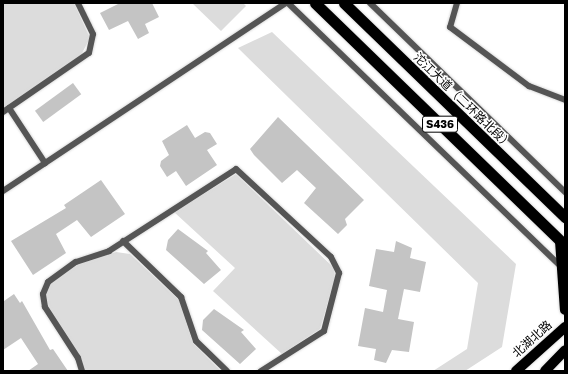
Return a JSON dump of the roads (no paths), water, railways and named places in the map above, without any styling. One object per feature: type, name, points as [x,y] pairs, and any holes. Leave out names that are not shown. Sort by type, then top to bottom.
[{"type":"highway","name":"S436","points":[[314,3],[562,243]]},
{"type":"highway","name":"沱江大道（二环路北段）","points":[[344,3],[565,217]]},
{"type":"main road","points":[[562,243],[565,310]]},
{"type":"main road","name":"北湖北路","points":[[516,371],[565,327]]},
{"type":"main road","points":[[545,371],[565,350]]},
{"type":"lane","points":[[3,112],[89,53],[93,34],[78,3]]},
{"type":"lane","points":[[3,191],[287,3],[562,268]]},
{"type":"lane","points":[[370,3],[565,192]]},
{"type":"lane","points":[[456,3],[450,27],[529,86],[565,100]]},
{"type":"lane","points":[[9,108],[45,163]]},
{"type":"lane","points":[[82,371],[78,358],[45,307],[44,288],[53,277],[76,262],[109,251],[236,169],[246,176],[331,256],[339,272],[324,331],[261,371]]},
{"type":"lane","points":[[123,241],[181,297],[194,337],[227,371]]}]
